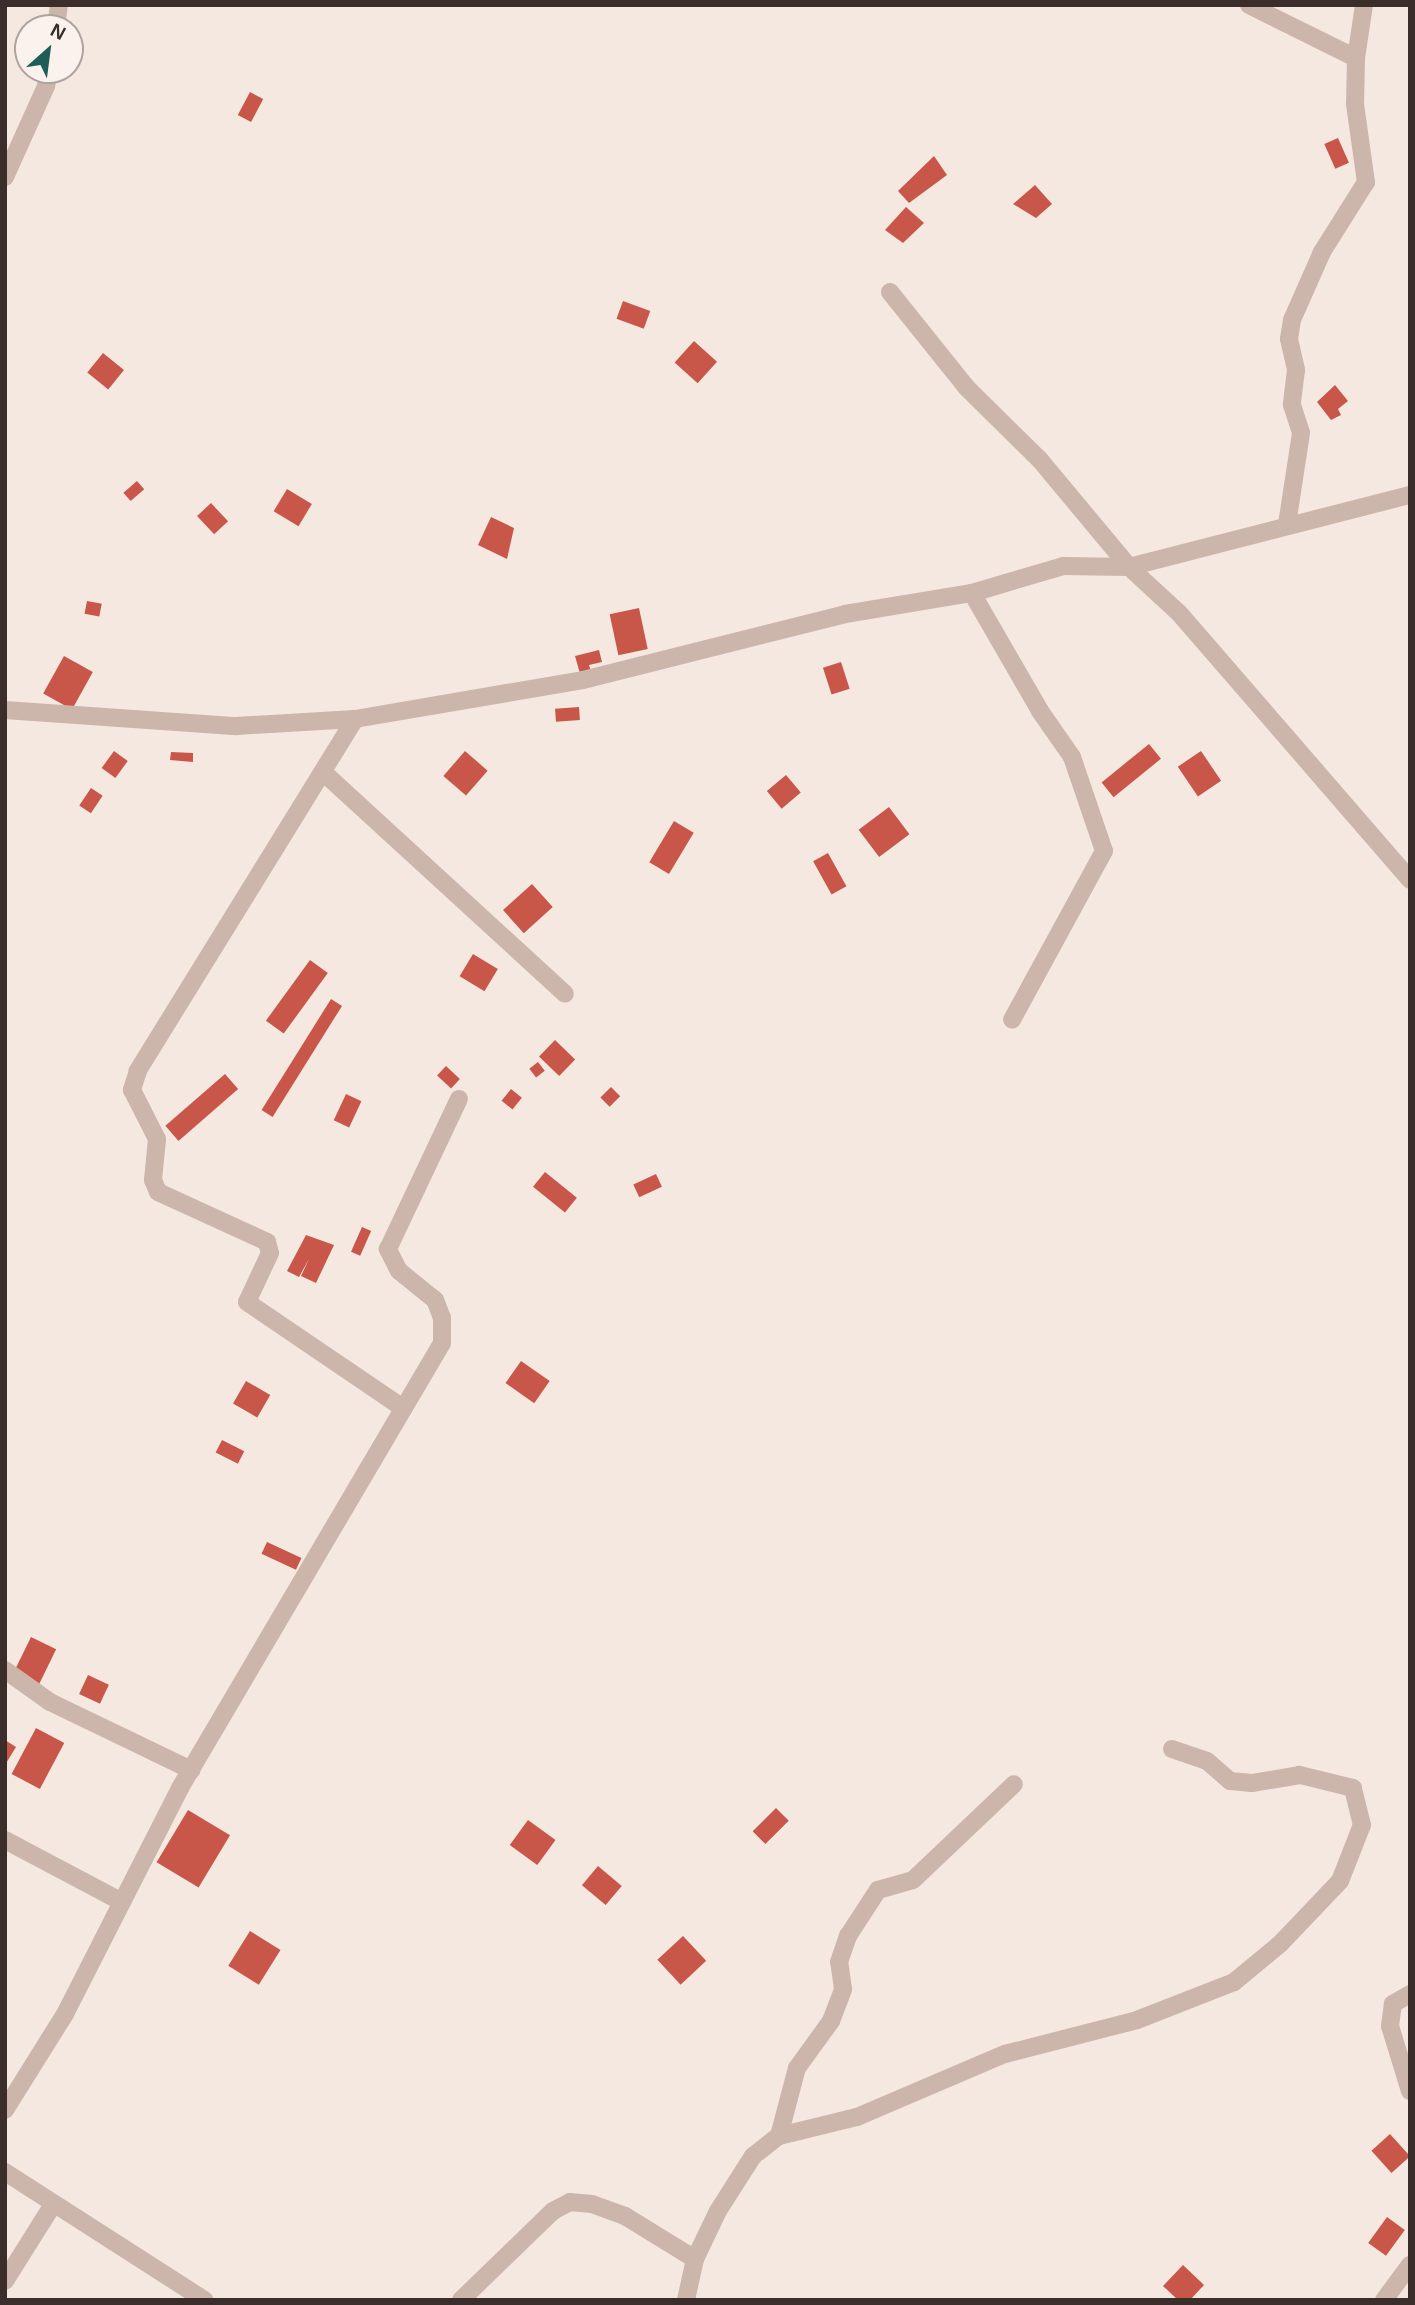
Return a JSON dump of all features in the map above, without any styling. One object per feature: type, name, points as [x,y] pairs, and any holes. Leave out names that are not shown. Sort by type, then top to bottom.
[{"type":"street","points":[[1249,5],[1356,58]]},
{"type":"street","points":[[1287,525],[1301,433],[1292,405],[1296,370],[1289,339],[1292,320],[1322,252],[1366,182],[1355,104],[1356,58],[1364,5]]},
{"type":"street","points":[[5,177],[32,121],[44,84]]},
{"type":"street","points":[[890,292],[967,387],[1040,460],[1129,567],[1179,613],[1410,880]]},
{"type":"street","points":[[5,710],[236,726],[355,719],[583,680],[845,614],[972,593],[1063,566],[1129,567],[1410,495]]},
{"type":"street","points":[[972,593],[1040,711],[1072,757],[1104,850],[1012,1020]]},
{"type":"street","points":[[355,719],[138,1071],[132,1090],[157,1139],[153,1180],[158,1192],[267,1242],[270,1253],[247,1298],[250,1307],[403,1408]]},
{"type":"street","points":[[323,772],[565,994]]},
{"type":"street","points":[[5,2110],[65,2014],[191,1770],[442,1343],[442,1318],[435,1300],[399,1271],[388,1249],[459,1099]]},
{"type":"street","points":[[5,1670],[50,1702],[191,1770]]},
{"type":"street","points":[[687,2300],[695,2259],[718,2211],[752,2156],[779,2136],[857,2117],[1005,2054],[1137,2020],[1234,1982],[1280,1944],[1340,1881],[1362,1825],[1353,1788],[1300,1775],[1252,1783],[1230,1781],[1207,1760],[1172,1749]]},
{"type":"street","points":[[779,2136],[797,2068],[831,2021],[843,1989],[842,1948],[878,1890],[913,1880],[1014,1784]]},
{"type":"street","points":[[5,1840],[122,1902]]},
{"type":"street","points":[[1410,1994],[1393,2004],[1390,2026],[1410,2091]]},
{"type":"street","points":[[5,2172],[182,2294],[204,2300]]},
{"type":"street","points":[[461,2300],[553,2211],[570,2202],[592,2204],[625,2216],[695,2259]]},
{"type":"street","points":[[5,2281],[52,2206]]},
{"type":"street","points":[[1384,2300],[1410,2265]]},
{"type":"building","points":[[250,92],[263,99],[251,122],[238,115]]},
{"type":"building","points":[[1338,138],[1349,163],[1335,169],[1324,144]]},
{"type":"building","points":[[934,156],[947,175],[909,203],[898,191]]},
{"type":"building","points":[[1035,185],[1052,204],[1036,218],[1013,204]]},
{"type":"building","points":[[906,207],[924,223],[903,243],[885,230]]},
{"type":"building","points":[[623,301],[650,311],[644,329],[617,319]]},
{"type":"building","points":[[694,341],[717,362],[698,383],[675,363]]},
{"type":"building","points":[[103,353],[124,370],[108,389],[87,372]]},
{"type":"building","points":[[1335,385],[1348,401],[1338,409],[1341,415],[1331,420],[1317,402]]},
{"type":"building","points":[[137,481],[144,489],[131,501],[123,493]]},
{"type":"building","points":[[287,489],[312,504],[298,526],[274,511]]},
{"type":"building","points":[[211,503],[228,521],[214,534],[197,516]]},
{"type":"building","points":[[491,517],[514,528],[507,559],[478,545]]},
{"type":"building","points":[[87,601],[102,604],[99,617],[85,614]]},
{"type":"building","points":[[639,608],[648,649],[618,655],[610,614]]},
{"type":"building","points":[[599,650],[602,662],[589,665],[592,675],[581,677],[575,656]]},
{"type":"building","points":[[64,656],[93,672],[72,710],[43,694]]},
{"type":"building","points":[[841,662],[850,689],[832,695],[823,668]]},
{"type":"building","points":[[579,707],[580,720],[556,722],[555,709]]},
{"type":"building","points":[[1149,744],[1161,759],[1114,797],[1102,782]]},
{"type":"building","points":[[114,751],[128,761],[115,778],[102,768]]},
{"type":"building","points":[[465,751],[488,771],[466,796],[443,776]]},
{"type":"building","points":[[1201,751],[1221,781],[1198,797],[1178,767]]},
{"type":"building","points":[[171,752],[193,753],[193,762],[170,760]]},
{"type":"building","points":[[786,775],[801,793],[782,809],[767,791]]},
{"type":"building","points":[[91,788],[103,796],[91,813],[79,805]]},
{"type":"building","points":[[889,807],[909,834],[879,857],[859,830]]},
{"type":"building","points":[[674,821],[694,833],[669,874],[649,862]]},
{"type":"building","points":[[828,853],[846,886],[832,894],[813,861]]},
{"type":"building","points":[[532,884],[553,907],[524,933],[503,910]]},
{"type":"building","points":[[473,954],[498,969],[484,991],[460,976]]},
{"type":"building","points":[[310,960],[328,973],[284,1034],[266,1021]]},
{"type":"building","points":[[331,999],[342,1006],[273,1117],[262,1110]]},
{"type":"building","points":[[555,1040],[575,1059],[559,1076],[539,1057]]},
{"type":"building","points":[[538,1062],[545,1071],[536,1077],[529,1069]]},
{"type":"building","points":[[446,1066],[460,1079],[451,1088],[437,1076]]},
{"type":"building","points":[[225,1074],[238,1089],[178,1141],[165,1126]]},
{"type":"building","points":[[611,1087],[620,1096],[610,1107],[600,1098]]},
{"type":"building","points":[[511,1089],[522,1098],[512,1109],[502,1101]]},
{"type":"building","points":[[346,1094],[361,1101],[349,1127],[334,1120]]},
{"type":"building","points":[[545,1172],[577,1198],[565,1213],[533,1187]]},
{"type":"building","points":[[656,1174],[662,1187],[639,1197],[633,1185]]},
{"type":"building","points":[[362,1227],[371,1231],[360,1256],[351,1252]]},
{"type":"building","points":[[306,1235],[334,1245],[316,1283],[301,1276],[309,1259],[299,1277],[287,1271]]},
{"type":"building","points":[[521,1361],[550,1381],[534,1403],[506,1383]]},
{"type":"building","points":[[246,1381],[270,1395],[257,1418],[233,1404]]},
{"type":"building","points":[[222,1440],[244,1451],[238,1464],[216,1452]]},
{"type":"building","points":[[267,1542],[301,1558],[296,1570],[262,1554]]},
{"type":"building","points":[[31,1637],[56,1649],[39,1684],[14,1672]]},
{"type":"building","points":[[88,1675],[109,1685],[100,1704],[79,1694]]},
{"type":"building","points":[[36,1728],[64,1743],[40,1789],[12,1774]]},
{"type":"building","points":[[5,1740],[16,1747],[5,1765]]},
{"type":"building","points":[[776,1808],[789,1821],[765,1844],[753,1831]]},
{"type":"building","points":[[188,1810],[230,1835],[199,1888],[157,1862]]},
{"type":"building","points":[[528,1820],[556,1840],[537,1865],[510,1845]]},
{"type":"building","points":[[598,1866],[622,1886],[606,1905],[582,1885]]},
{"type":"building","points":[[250,1931],[281,1950],[259,1985],[228,1966]]},
{"type":"building","points":[[683,1936],[706,1961],[681,1985],[657,1960]]},
{"type":"building","points":[[1390,2134],[1410,2156],[1391,2173],[1371,2151]]},
{"type":"building","points":[[1387,2217],[1405,2230],[1386,2256],[1368,2243]]},
{"type":"building","points":[[1183,2265],[1204,2285],[1190,2300],[1178,2300],[1163,2286]]}]
